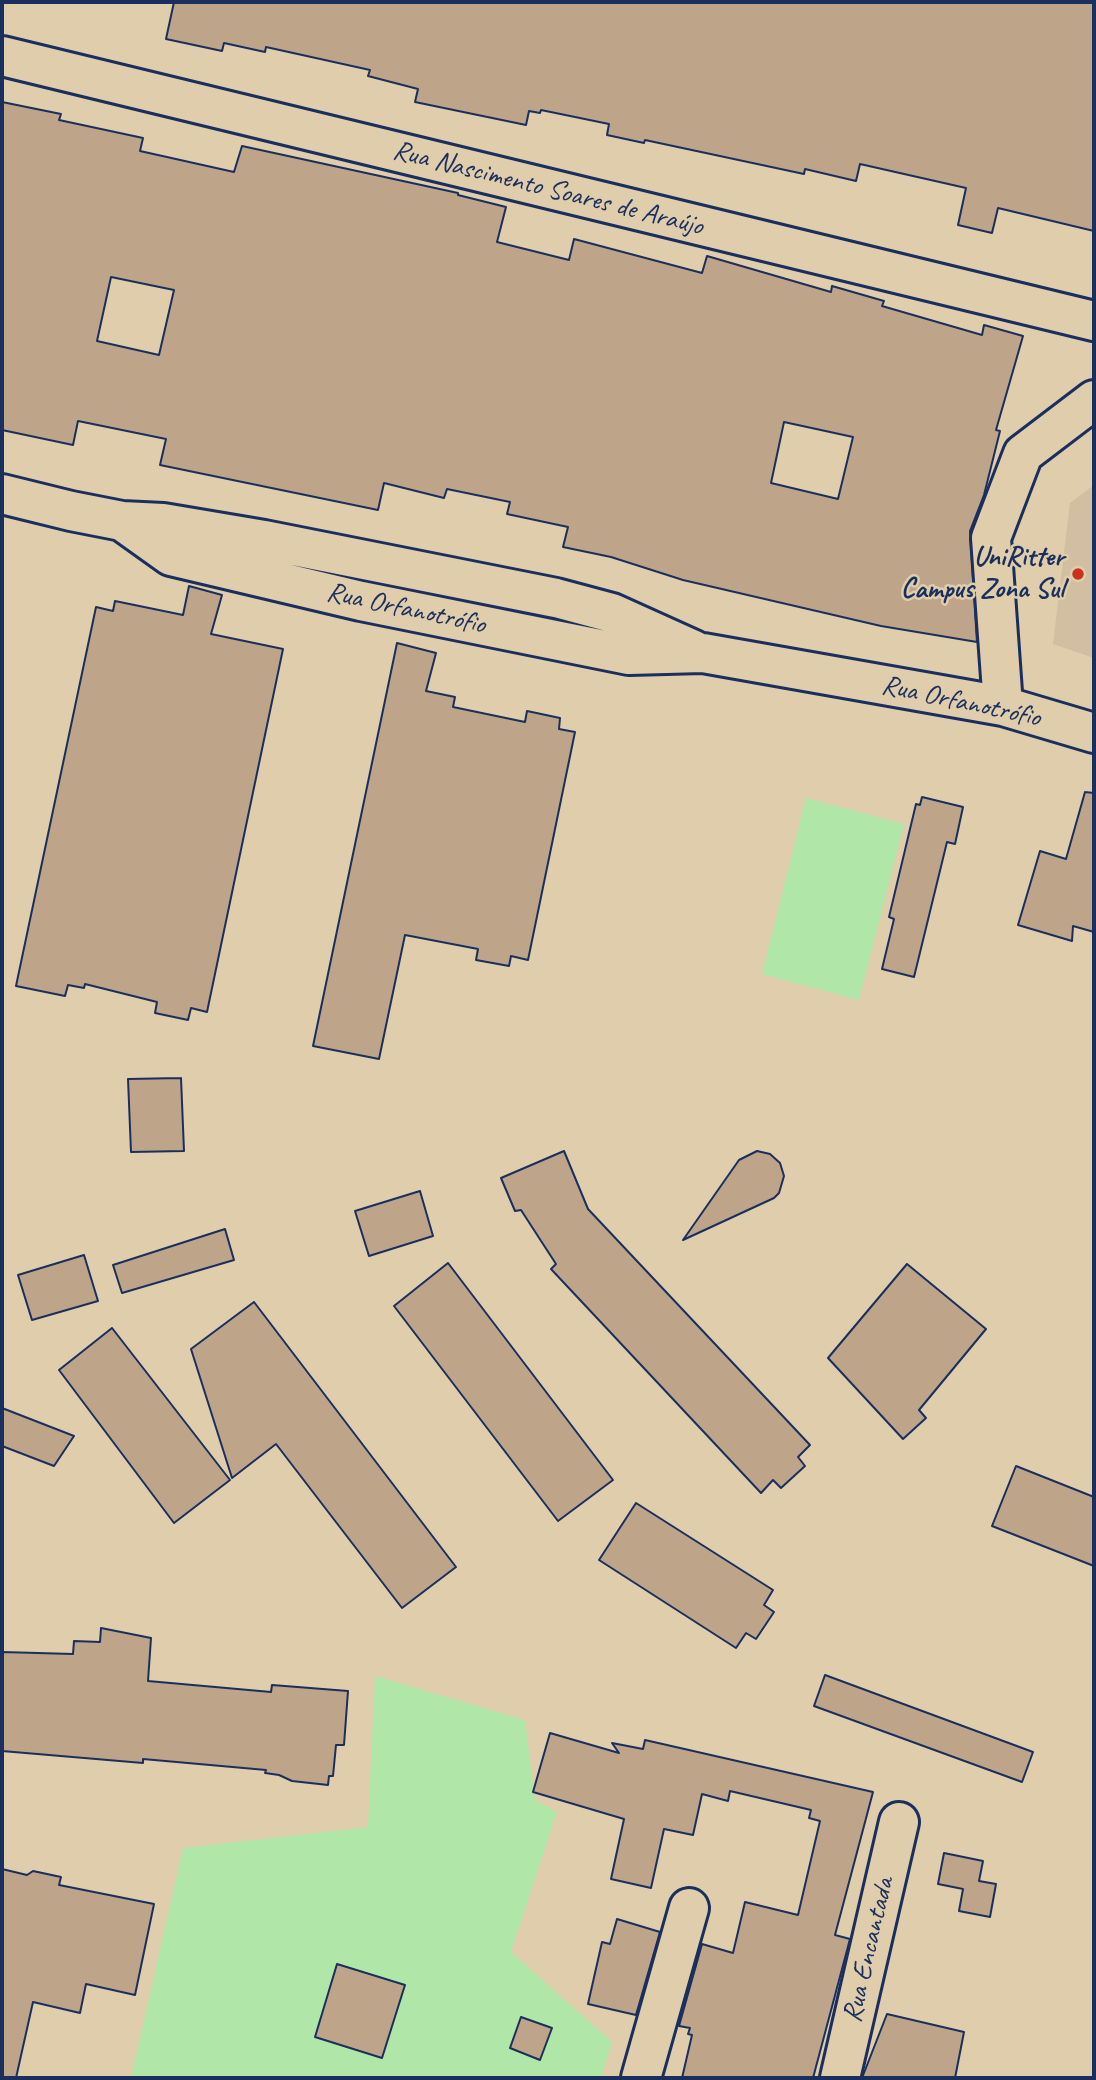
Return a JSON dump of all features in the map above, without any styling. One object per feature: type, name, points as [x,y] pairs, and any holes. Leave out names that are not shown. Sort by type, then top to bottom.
[{"type":"street","name":"Rua Nascimento Soares de Araújo","points":[[2,56],[1094,321]]},
{"type":"street","points":[[1003,706],[991,538],[1023,454],[1094,400]]},
{"type":"street","name":"Rua Orfanotrófio","points":[[2,494],[71,512],[122,521],[171,556],[361,601],[629,655],[703,653],[1003,706],[1094,733]]},
{"type":"street","name":"Rua Encantada","points":[[839,2078],[899,1822]]},
{"type":"street","points":[[641,2078],[689,1908]]},
{"type":"shaded area","name":"UniRitter Campus Zona Sul","points":[[1094,485],[1094,658],[1053,644],[1070,503]]},
{"type":"green space","points":[[806,798],[904,824],[859,1000],[762,974]]},
{"type":"green space","points":[[375,1676],[525,1720],[535,1800],[557,1812],[511,1952],[612,2042],[601,2078],[131,2078],[183,1848],[368,1827]]},
{"type":"building","points":[[174,2],[1094,2],[1094,231],[998,208],[992,233],[958,225],[966,188],[860,164],[856,181],[805,169],[804,174],[645,140],[644,143],[607,135],[609,124],[541,110],[540,113],[529,111],[526,125],[415,102],[418,89],[368,76],[370,70],[266,47],[265,52],[224,43],[222,51],[166,39]]},
{"type":"building","points":[[2,102],[61,114],[59,120],[143,138],[140,151],[234,172],[242,146],[458,193],[506,207],[497,242],[569,260],[574,239],[702,273],[707,256],[831,292],[832,286],[884,301],[882,306],[982,335],[984,325],[1023,336],[996,430],[1000,431],[984,495],[970,531],[977,642],[881,626],[683,580],[611,557],[563,547],[568,527],[507,514],[510,502],[447,489],[444,498],[384,483],[378,510],[160,465],[166,439],[78,421],[73,445],[2,430]],"holes":[[[111,277],[174,290],[159,355],[97,341]],[[784,422],[853,437],[838,499],[771,483]]]},
{"type":"building","points":[[189,586],[222,595],[211,634],[283,649],[207,1012],[191,1008],[188,1020],[155,1013],[157,1002],[85,984],[84,988],[68,985],[65,996],[16,986],[96,607],[113,611],[115,601],[183,615]]},
{"type":"building","points":[[397,643],[436,653],[426,691],[455,697],[453,707],[525,722],[527,711],[560,718],[559,729],[575,732],[528,960],[511,956],[509,966],[476,960],[478,949],[405,935],[379,1059],[313,1046]]},
{"type":"building","points":[[1085,792],[1094,793],[1094,932],[1073,926],[1072,941],[1018,925],[1040,851],[1066,859]]},
{"type":"building","points":[[922,797],[963,807],[955,844],[947,842],[914,977],[882,969],[894,919],[889,917],[916,804],[920,805]]},
{"type":"building","points":[[181,1078],[184,1151],[131,1152],[128,1079]]},
{"type":"building","points":[[564,1151],[588,1209],[810,1445],[798,1457],[805,1466],[781,1488],[773,1480],[761,1493],[551,1269],[556,1264],[521,1210],[515,1211],[501,1178]]},
{"type":"building","points":[[757,1151],[770,1154],[780,1163],[784,1176],[779,1193],[774,1198],[683,1240],[739,1160]]},
{"type":"building","points":[[420,1191],[433,1236],[369,1256],[355,1211]]},
{"type":"building","points":[[225,1229],[234,1260],[122,1293],[113,1265]]},
{"type":"building","points":[[84,1255],[98,1301],[32,1320],[18,1275]]},
{"type":"building","points":[[448,1263],[613,1480],[558,1521],[394,1306]]},
{"type":"building","points":[[907,1264],[986,1329],[919,1410],[926,1418],[903,1439],[828,1358]]},
{"type":"building","points":[[254,1302],[456,1567],[402,1608],[276,1444],[232,1478],[191,1349]]},
{"type":"building","points":[[112,1328],[230,1480],[174,1523],[59,1370]]},
{"type":"building","points":[[2,1408],[74,1436],[54,1466],[2,1446]]},
{"type":"building","points":[[1016,1466],[1094,1497],[1094,1566],[992,1526]]},
{"type":"building","points":[[636,1503],[773,1590],[764,1605],[774,1612],[756,1639],[746,1633],[736,1648],[599,1560]]},
{"type":"building","points":[[101,1628],[151,1638],[148,1681],[271,1692],[272,1685],[348,1691],[344,1745],[336,1745],[333,1776],[329,1776],[328,1785],[292,1781],[265,1773],[266,1770],[143,1759],[143,1763],[2,1751],[2,1652],[73,1654],[74,1641],[100,1642]]},
{"type":"building","points":[[825,1675],[1033,1752],[1022,1782],[814,1706]]},
{"type":"building","points":[[550,1733],[619,1753],[612,1743],[643,1749],[645,1740],[873,1792],[835,1935],[850,1939],[813,2078],[682,2078],[692,2035],[688,2034],[690,2028],[679,2026],[702,1944],[733,1953],[745,1902],[798,1915],[820,1821],[809,1818],[811,1810],[730,1791],[728,1801],[702,1794],[693,1835],[664,1829],[651,1888],[611,1879],[624,1819],[533,1792]]},
{"type":"building","points":[[944,1853],[983,1861],[979,1881],[996,1884],[990,1917],[959,1911],[963,1889],[938,1884]]},
{"type":"building","points":[[2,1869],[27,1875],[33,1871],[61,1877],[59,1885],[154,1904],[135,1995],[86,1984],[80,2013],[33,2002],[16,2078],[2,2077]]},
{"type":"building","points":[[617,1919],[660,1932],[636,2015],[588,2004],[602,1942],[610,1944]]},
{"type":"building","points":[[337,1964],[405,1985],[382,2058],[315,2037]]},
{"type":"building","points":[[887,2014],[964,2032],[955,2078],[862,2078]]},
{"type":"building","points":[[521,2017],[552,2028],[540,2060],[510,2048]]},
{"type":"place","name":"UniRitter Campus Zona Sul","points":[[1078,574]]}]
